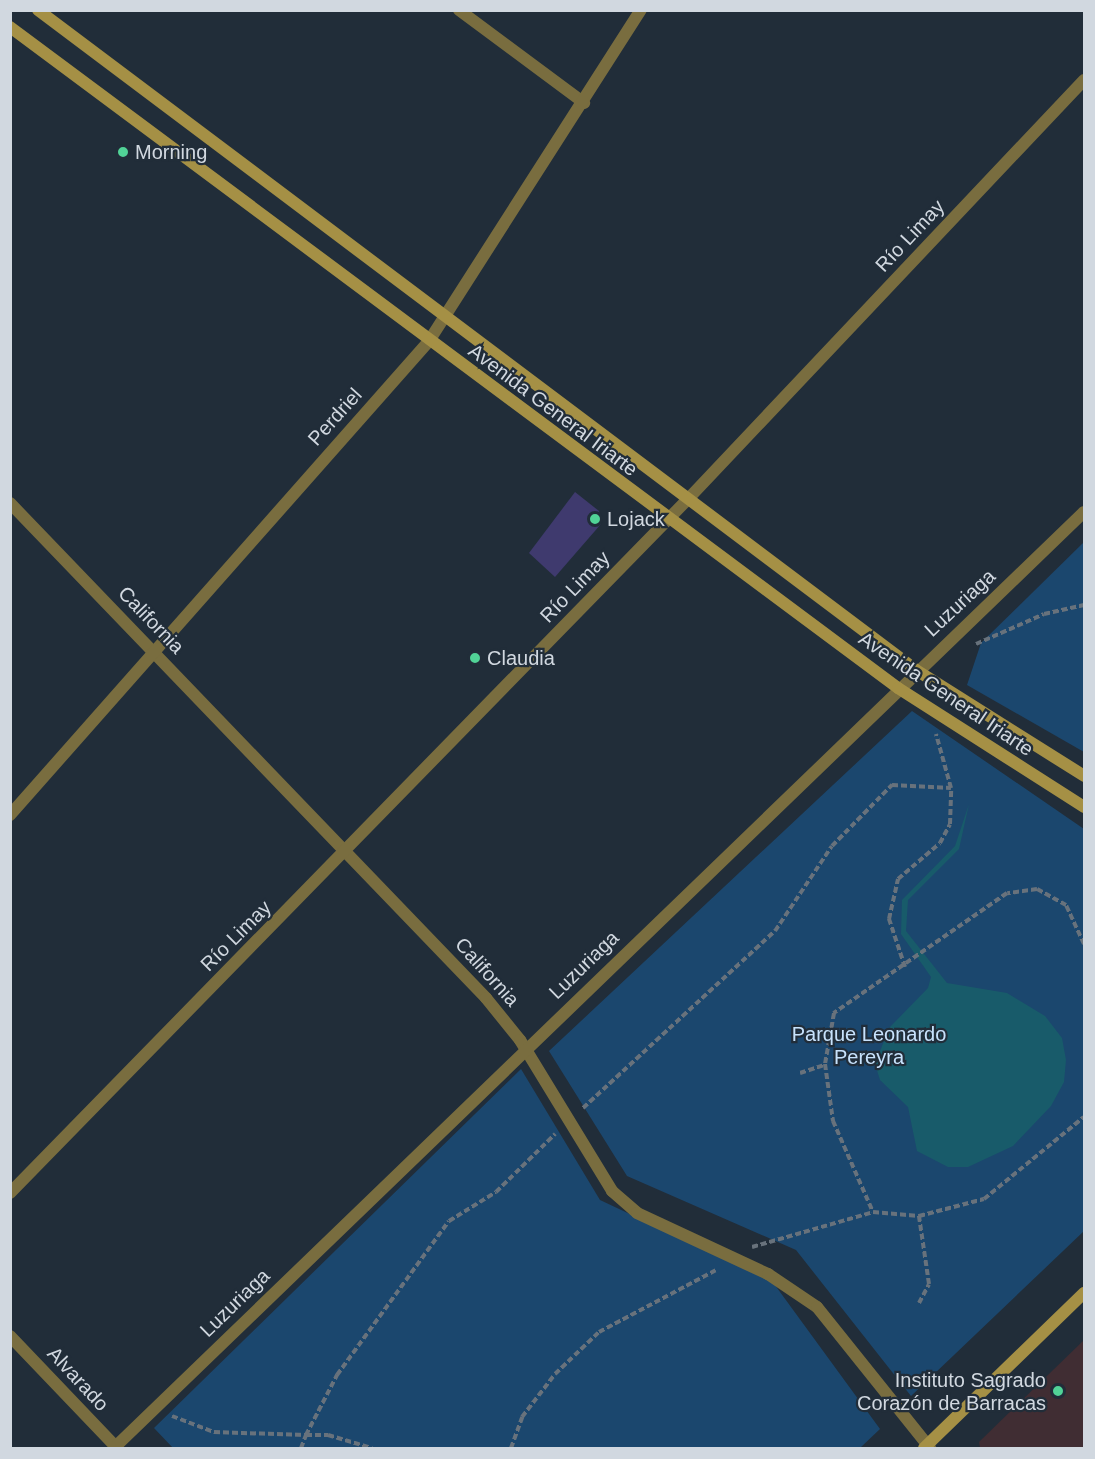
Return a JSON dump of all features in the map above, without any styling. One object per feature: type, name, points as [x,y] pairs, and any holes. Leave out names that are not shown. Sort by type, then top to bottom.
[{"type":"main road","name":"Avenida General Iriarte","points":[[38,10],[448,315],[916,670],[1084,776]]},
{"type":"main road","name":"Avenida General Iriarte","points":[[10,27],[667,520],[939,718],[1084,807]]},
{"type":"main road","points":[[927,1448],[1084,1293]]},
{"type":"street","points":[[459,10],[584,103]]},
{"type":"street","name":"Perdriel","points":[[10,815],[429,341],[584,103],[641,10]]},
{"type":"street","name":"Río Limay","points":[[10,1192],[347,852],[667,520],[1084,80]]},
{"type":"street","name":"California","points":[[10,502],[486,998],[525,1050],[600,1177],[627,1205],[783,1282],[831,1318],[927,1448]]},
{"type":"street","name":"Luzuriaga","points":[[115,1448],[916,670],[1084,512]]},
{"type":"street","name":"Alvarado","points":[[10,1336],[115,1448]]},
{"type":"path","points":[[970,645],[1044,614],[1084,605]]},
{"type":"path","points":[[907,966],[889,919],[898,879],[940,843],[950,824],[951,788],[934,726],[939,718]]},
{"type":"path","points":[[301,1449],[337,1375],[449,1221],[496,1192],[568,1122],[775,931],[832,846],[892,785],[951,788]]},
{"type":"path","points":[[873,1212],[833,1121],[825,1064],[834,1013],[907,966],[1007,892],[1036,890],[1066,905],[1084,944]]},
{"type":"path","points":[[800,1073],[825,1064]]},
{"type":"path","points":[[511,1449],[522,1417],[555,1374],[599,1332],[639,1306],[688,1287],[732,1258],[769,1238],[873,1212],[919,1216],[984,1199],[1084,1117]]},
{"type":"path","points":[[919,1216],[929,1284],[919,1303]]},
{"type":"path","points":[[160,1420],[168,1414],[214,1432],[328,1435],[372,1449]]},
{"type":"shaded area","points":[[969,804],[959,849],[908,900],[906,931],[947,983],[1007,993],[1045,1016],[1062,1038],[1066,1060],[1064,1082],[1051,1106],[1013,1146],[968,1167],[948,1167],[917,1151],[908,1107],[880,1080],[875,1064],[889,1028],[928,988],[931,977],[901,934],[902,900],[955,846]]},
{"type":"shaded area","name":"Instituto Sagrado Corazón de Barracas","points":[[1084,1340],[1084,1448],[980,1448],[979,1442]]},
{"type":"green space","points":[[1084,542],[1084,752],[967,685],[981,643]]},
{"type":"green space","name":"Parque Leonardo Pereyra","points":[[912,711],[1084,829],[1084,1231],[911,1396],[796,1250],[627,1176],[549,1051]]},
{"type":"green space","points":[[521,1069],[600,1200],[772,1281],[880,1429],[860,1448],[173,1448],[154,1428]]},
{"type":"building","points":[[575,492],[599,511],[601,524],[555,577],[529,553]]},
{"type":"place","name":"Morning","points":[[123,152]]},
{"type":"place","name":"Lojack","points":[[595,519]]},
{"type":"place","name":"Claudia","points":[[475,658]]},
{"type":"place","name":"Instituto Sagrado Corazón de Barracas","points":[[1058,1391]]}]
